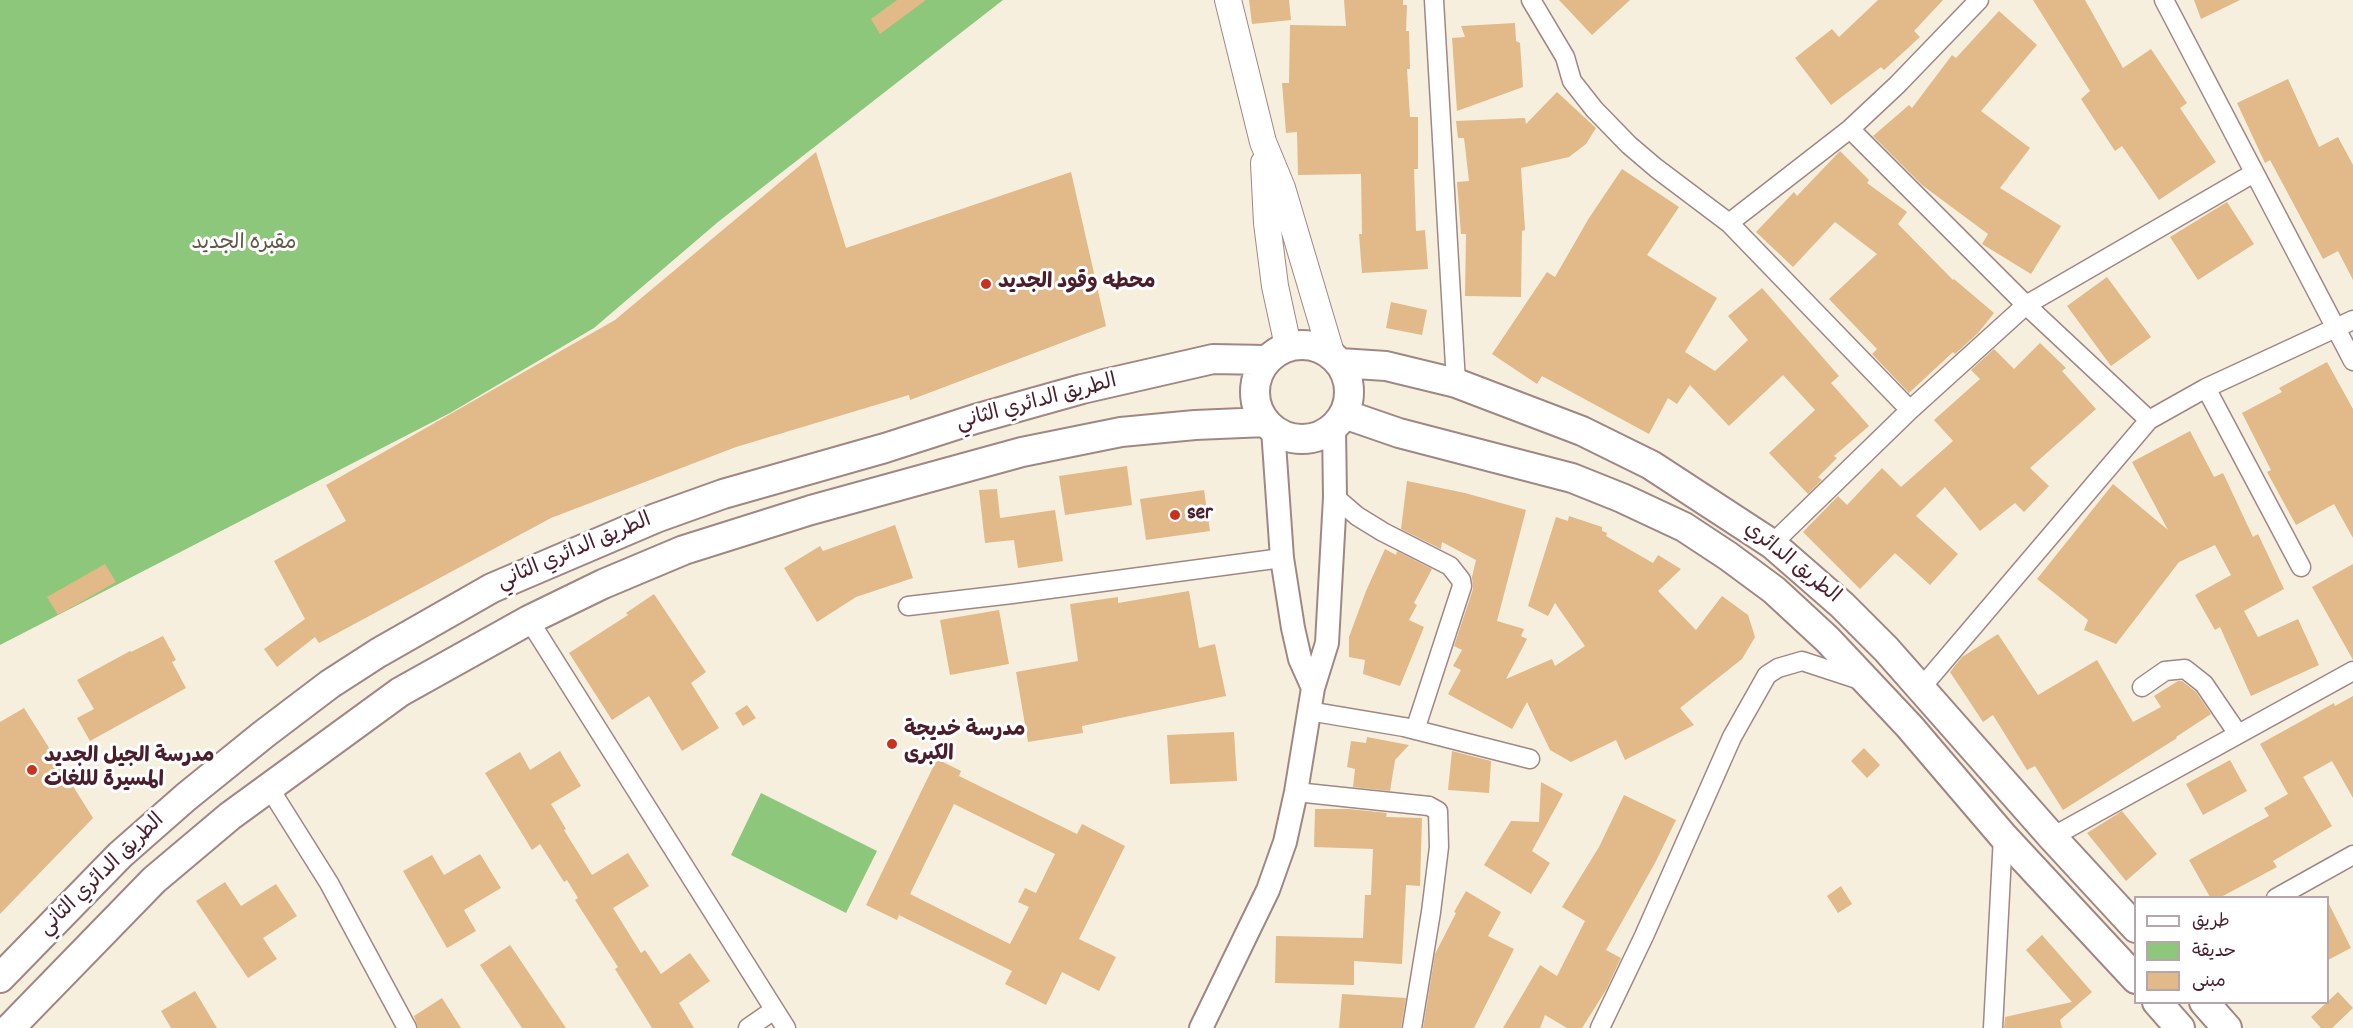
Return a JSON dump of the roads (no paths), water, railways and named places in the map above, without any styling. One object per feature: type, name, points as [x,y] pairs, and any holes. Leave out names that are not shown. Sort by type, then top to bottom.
[{"type":"main road","points":[[1228,0],[1263,142],[1282,188],[1335,358],[1348,379],[1349,397],[1339,420],[1320,436],[1304,439],[1288,437],[1270,425],[1257,407],[1255,391],[1258,374],[1277,353],[1310,345],[1335,358]]},
{"type":"main road","points":[[1263,142],[1267,223],[1275,286],[1277,353]]},
{"type":"main road","name":"الطريق الدائري الثاني","points":[[0,978],[120,855],[186,797],[264,734],[330,684],[378,653],[492,588],[656,518],[723,494],[1082,389],[1213,359],[1277,353]]},
{"type":"main road","name":"الطريق الدائري","points":[[1335,358],[1386,366],[1456,382],[1582,431],[1651,465],[1772,544],[1842,605],[1886,649],[2052,837],[2134,926]]},
{"type":"main road","name":"الطريق الدائري","points":[[1339,420],[1399,433],[1572,478],[1684,527],[1774,590],[1827,639],[1909,726],[2003,836],[2134,977]]},
{"type":"main road","name":"الطريق الدائري الثاني","points":[[10,1028],[154,880],[230,816],[400,692],[529,620],[603,584],[684,550],[811,510],[1022,452],[1121,432],[1195,425],[1270,425]]},
{"type":"main road","points":[[2159,1004],[2180,1028]]},
{"type":"main road","points":[[2206,1004],[2228,1028]]},
{"type":"street","points":[[1434,0],[1456,382]]},
{"type":"street","points":[[1531,0],[1565,57],[1572,81],[1594,109],[1629,145],[1656,168],[1729,223],[1910,410]]},
{"type":"street","points":[[1729,223],[1850,129],[1897,85],[1979,0]]},
{"type":"street","points":[[2164,0],[2353,360]]},
{"type":"street","points":[[1850,129],[2026,305],[2149,420]]},
{"type":"street","points":[[1772,544],[1910,410],[2026,305],[2254,172]]},
{"type":"street","points":[[1921,688],[2149,420],[2206,388],[2353,320]]},
{"type":"street","points":[[2206,388],[2301,567]]},
{"type":"street","points":[[1202,1028],[1268,890],[1285,842],[1296,792],[1313,688],[1327,643],[1339,420]]},
{"type":"street","points":[[1270,425],[1282,558],[1298,648],[1313,688]]},
{"type":"street","points":[[1335,497],[1357,516],[1383,532],[1449,566],[1461,580],[1462,586],[1415,730]]},
{"type":"street","points":[[908,606],[1282,558]]},
{"type":"street","points":[[529,620],[786,1028]]},
{"type":"street","points":[[1600,1028],[1732,737],[1767,675],[1790,663],[1802,661],[1868,682]]},
{"type":"street","points":[[2142,687],[2165,671],[2185,669],[2204,684],[2238,734]]},
{"type":"street","points":[[2052,837],[2353,671]]},
{"type":"street","points":[[1309,711],[1415,730],[1530,759]]},
{"type":"street","points":[[270,789],[329,883],[407,1028]]},
{"type":"street","points":[[1296,792],[1429,806],[1438,811],[1439,847],[1412,1028]]},
{"type":"street","points":[[1993,1028],[2003,836]]},
{"type":"street","points":[[2278,896],[2353,855]]},
{"type":"street","points":[[748,1028],[774,1010]]},
{"type":"place","name":"محطه وقود الجديد","points":[[986,284]]},
{"type":"place","name":"ser","points":[[1175,515]]},
{"type":"place","name":"مدرسة خديجة الكبرى","points":[[892,744]]},
{"type":"place","name":"مدرسة الجيل الجديد المسيرة لللغات","points":[[32,770]]},
{"type":"park label","name":"مقبره الجديد","points":[[244,245]]}]
